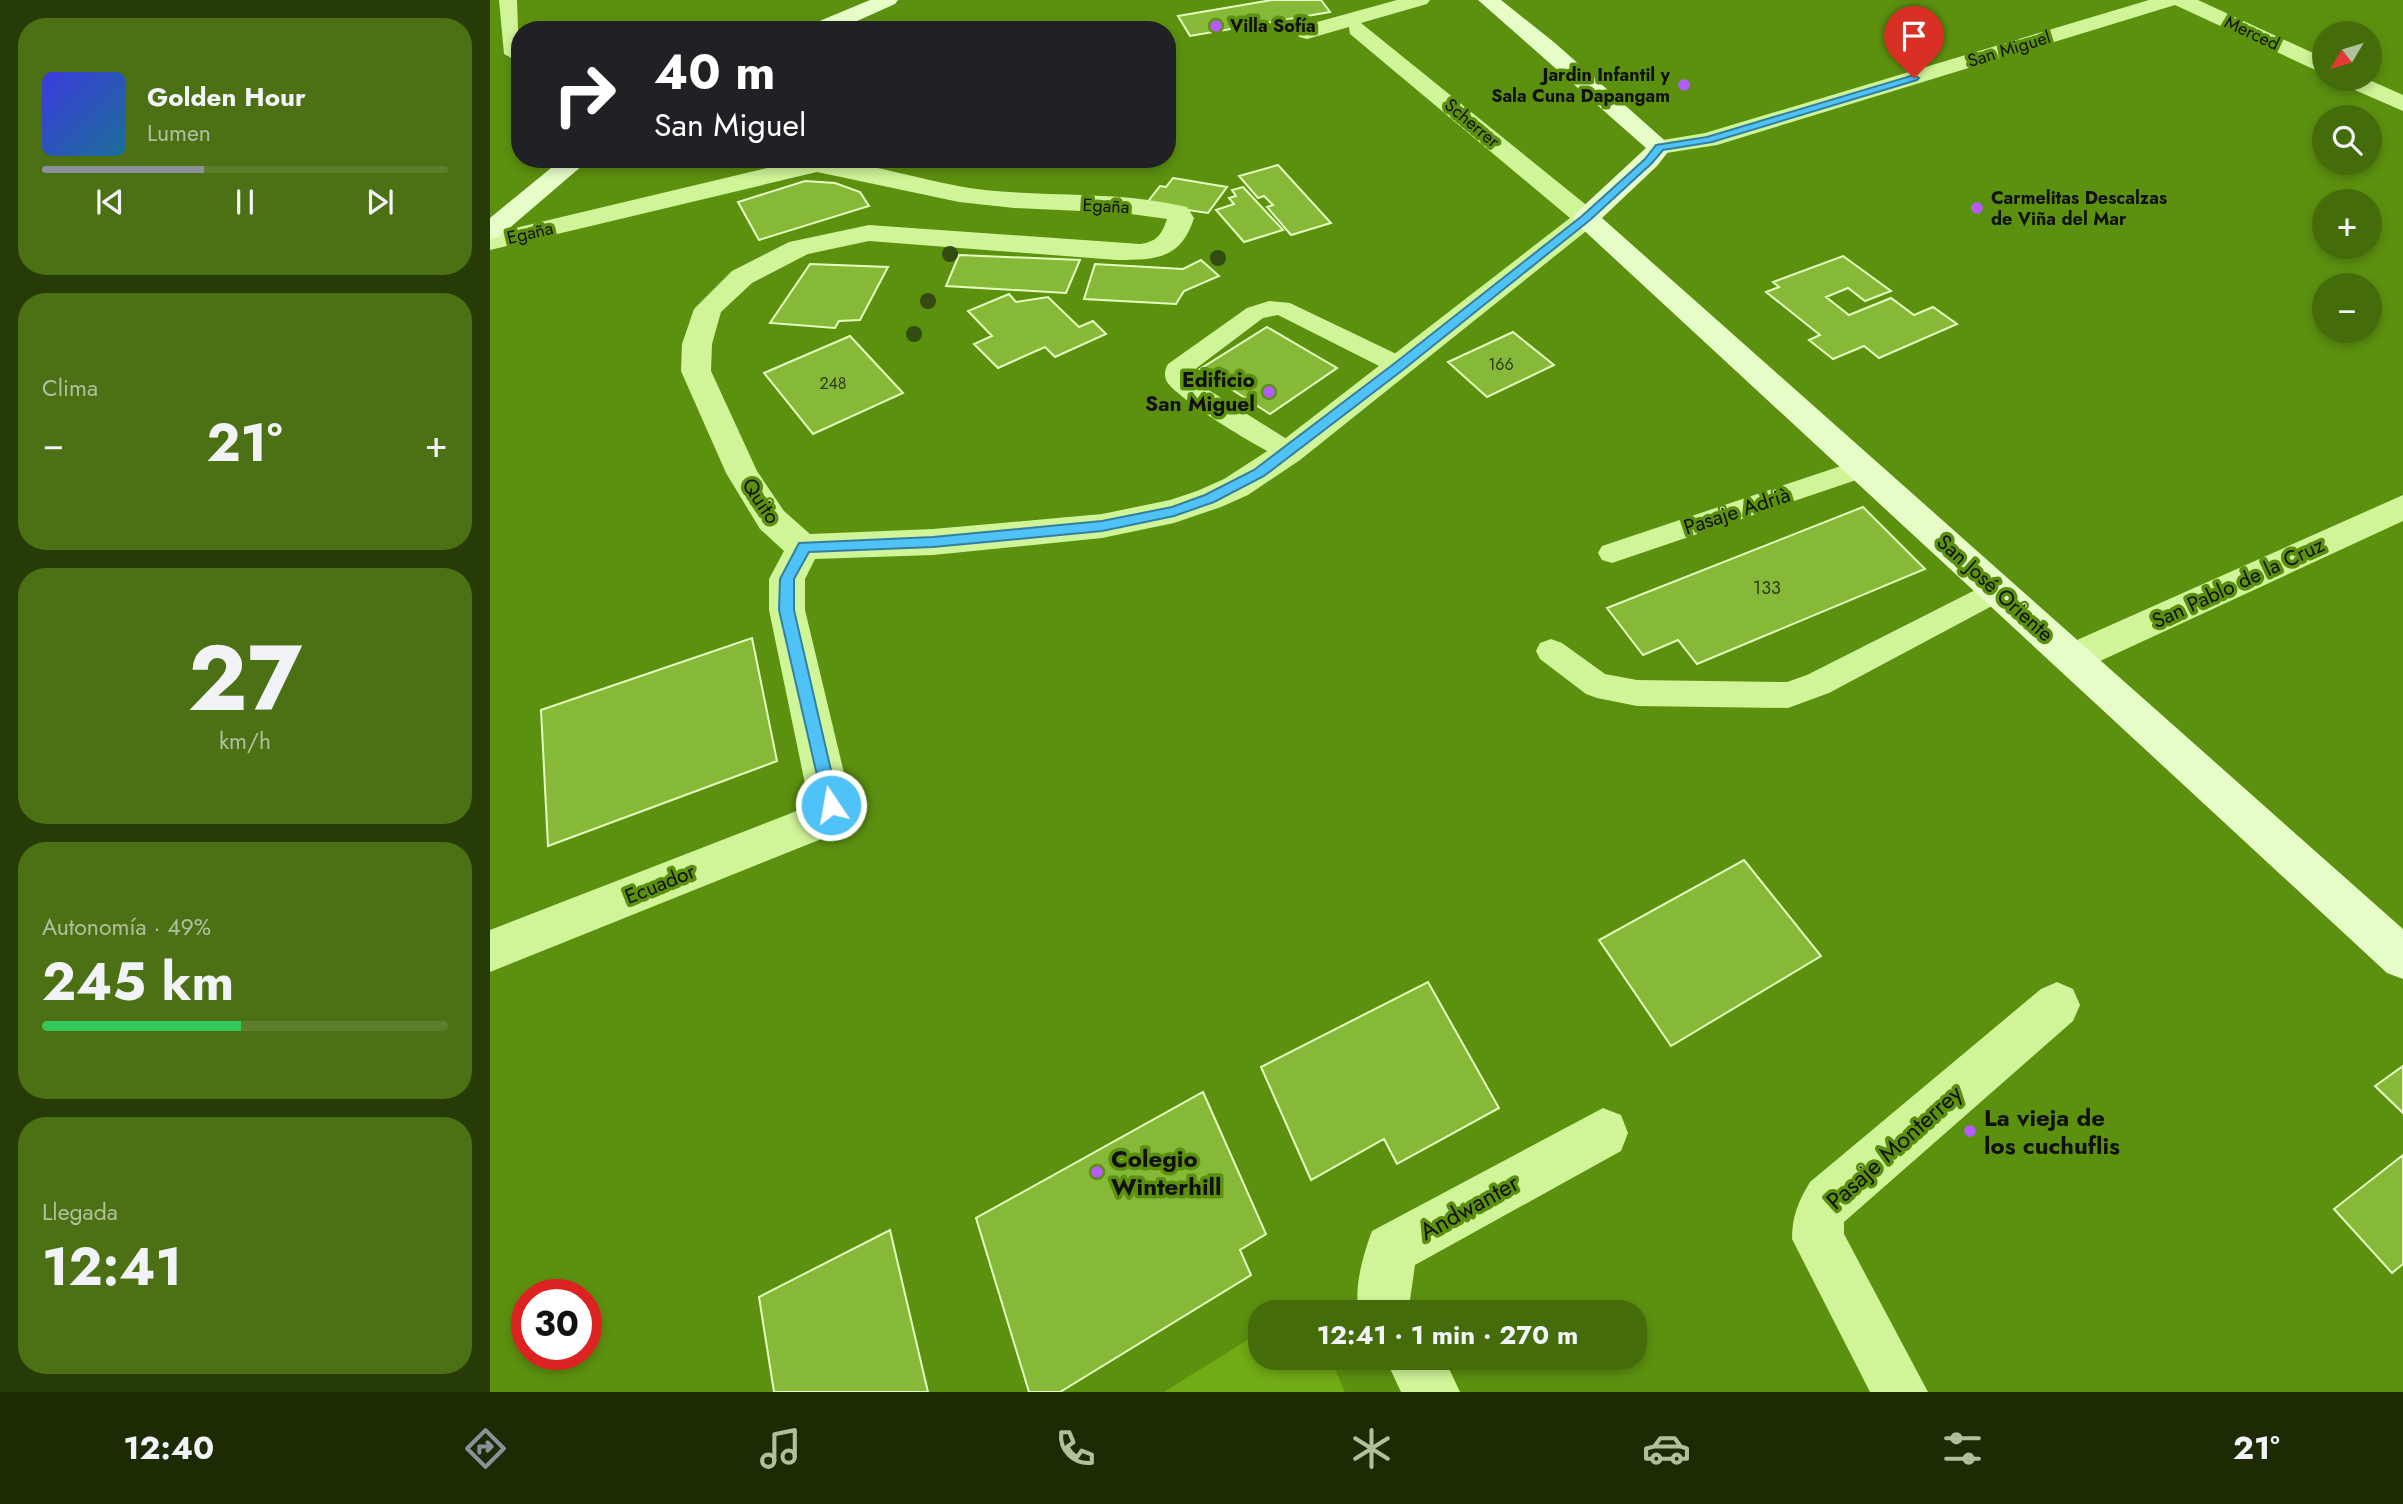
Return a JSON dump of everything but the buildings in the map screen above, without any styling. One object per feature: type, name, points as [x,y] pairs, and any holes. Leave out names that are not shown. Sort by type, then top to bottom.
[{"type":"street","points":[[839,21],[888,0]]},
{"type":"street","points":[[1307,32],[1419,0]]},
{"type":"street","points":[[804,547],[1006,537],[1137,520],[1209,499],[1236,487],[1289,452],[1586,218],[1660,147],[1488,0]]},
{"type":"street","name":"San Miguel","points":[[1660,147],[1708,140],[2171,0]]},
{"type":"street","name":"Merced","points":[[2181,0],[2312,61]]},
{"type":"street","name":"Scherrer","points":[[1358,29],[1586,218]]},
{"type":"street","points":[[2375,91],[2403,104]]},
{"type":"street","points":[[490,231],[567,168]]},
{"type":"street","name":"Egaña","points":[[490,242],[794,168]]},
{"type":"street","name":"Egaña","points":[[697,344],[708,309],[742,277],[799,248],[869,233],[1147,252],[1168,245],[1177,236],[1181,218],[1178,213],[1169,211],[1126,206],[1024,202],[957,194],[851,168]]},
{"type":"street","name":"San José Oriente","points":[[1586,218],[2403,958]]},
{"type":"street","name":"Quito","points":[[697,344],[696,371],[742,473],[772,520],[788,537],[804,547]]},
{"type":"street","name":"San Pablo de la Cruz","points":[[2072,658],[2403,507]]},
{"type":"street","name":"Ecuador","points":[[490,951],[809,825],[827,812],[831,805],[830,798],[787,610],[787,579],[804,547]]},
{"type":"street","name":"Pasaje Monterrey","points":[[1900,1392],[1818,1239],[1818,1217],[1828,1200],[2057,1005]]},
{"type":"street","name":"Andwanter","points":[[1383,1300],[1391,1250],[1603,1133]]},
{"type":"street","points":[[1420,1370],[1432,1392]]},
{"type":"lane","points":[[508,0],[511,32]]},
{"type":"lane","points":[[1289,452],[1187,388],[1178,379],[1177,370],[1255,313],[1269,308],[1282,308],[1400,366]]},
{"type":"lane","name":"Pasaje Adrià","points":[[1612,553],[1862,468]]},
{"type":"lane","points":[[1551,652],[1597,684],[1637,693],[1788,695],[1818,684],[1997,590]]},
{"type":"green space","points":[[1248,1340],[1248,1370],[1335,1370],[1345,1392],[1164,1392]]},
{"type":"place","name":"Villa Sofía","points":[[1216,26]]},
{"type":"place","name":"Jardin Infantil y Sala Cuna Dapangam","points":[[1684,85]]},
{"type":"place","name":"Carmelitas Descalzas de Viña del Mar","points":[[1977,208]]},
{"type":"place","name":"Edificio San Miguel","points":[[1269,392]]},
{"type":"place","name":"La vieja de los cuchuflis","points":[[1970,1131]]},
{"type":"place","name":"Colegio Winterhill","points":[[1097,1172]]},
{"type":"route","points":[[831,805],[785,592],[787,579],[804,547],[1018,536],[1137,520],[1209,499],[1259,473],[1400,366],[1586,218],[1660,147],[1708,140],[1914,78]]}]
